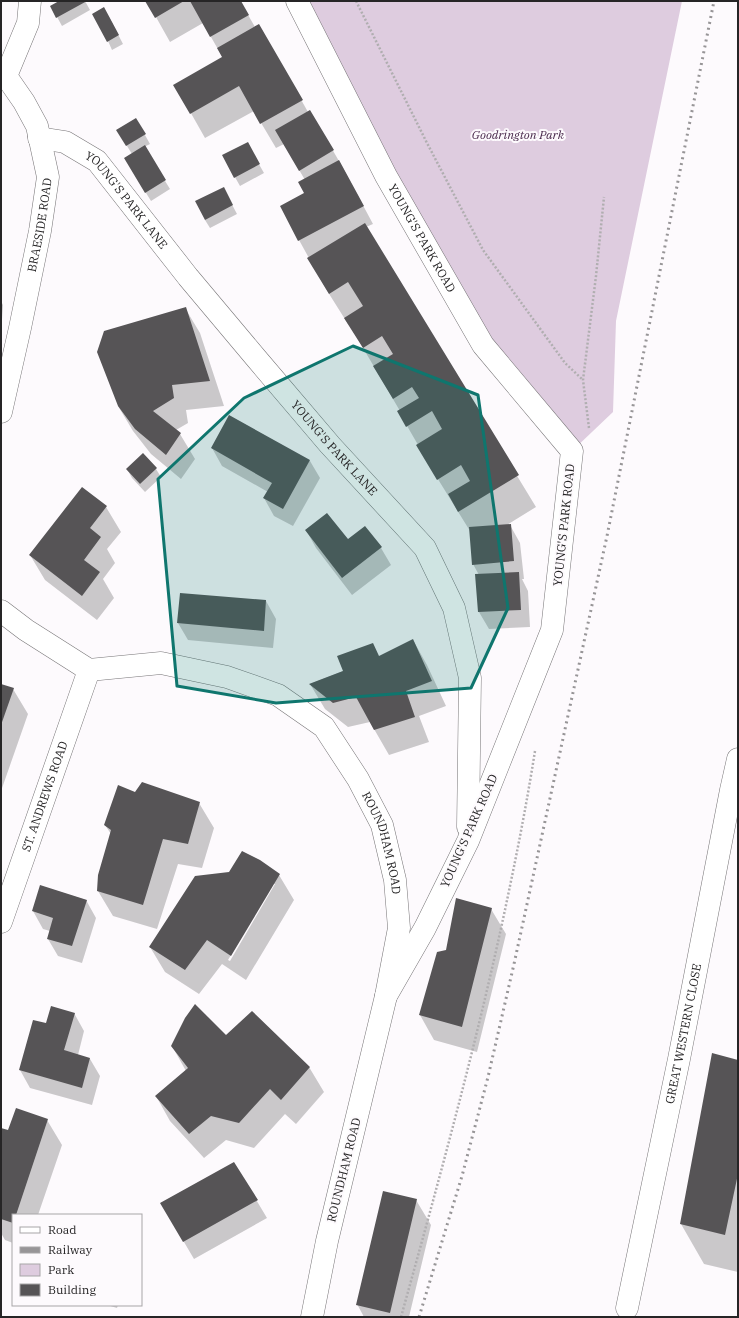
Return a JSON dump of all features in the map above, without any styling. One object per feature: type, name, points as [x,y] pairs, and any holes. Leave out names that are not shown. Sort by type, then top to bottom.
[{"type":"street","name":"BRAESIDE ROAD","points":[[1,412],[40,231],[48,177],[37,126],[24,102],[4,73],[28,23],[30,1]]},
{"type":"street","name":"YOUNG'S PARK ROAD","points":[[296,1],[386,176],[483,345],[572,451],[552,630],[468,841],[425,928],[386,996]]},
{"type":"street","name":"YOUNG'S PARK LANE","points":[[39,138],[65,142],[97,161],[188,276],[256,358],[330,445],[425,548],[454,608],[470,678],[468,841]]},
{"type":"street","points":[[1,611],[26,630],[89,670]]},
{"type":"street","name":"ROUNDHAM ROAD","points":[[89,670],[161,663],[228,677],[278,695],[324,727],[358,779],[382,825],[395,880],[399,928],[386,996],[327,1241],[312,1317]]},
{"type":"street","name":"ST. ANDREWS ROAD","points":[[1,922],[89,670]]},
{"type":"street","name":"GREAT WESTERN CLOSE","points":[[627,1308],[679,1059],[738,759]]},
{"type":"path","points":[[356,1],[427,143],[484,250],[565,363],[583,380]]},
{"type":"path","points":[[572,451],[590,434],[583,380],[604,197]]},
{"type":"path","points":[[401,1317],[446,1156],[495,958],[528,795],[535,748]]},
{"type":"highlighted area","points":[[353,346],[478,395],[508,608],[471,688],[276,703],[177,686],[158,479],[244,398]]},
{"type":"green space","name":"Goodrington Park","points":[[297,1],[682,1],[616,321],[613,412],[572,451],[483,345]]},
{"type":"building","points":[[59,1],[87,1],[56,18],[50,6]]},
{"type":"building","points":[[145,1],[184,1],[155,18]]},
{"type":"building","points":[[190,1],[241,1],[249,15],[210,37]]},
{"type":"building","points":[[104,7],[119,35],[107,42],[92,14]]},
{"type":"building","points":[[259,24],[303,100],[260,124],[239,86],[190,114],[173,85],[222,57],[217,48]]},
{"type":"building","points":[[310,110],[334,150],[299,171],[275,130]]},
{"type":"building","points":[[136,118],[146,134],[126,146],[116,130]]},
{"type":"building","points":[[248,142],[260,164],[234,178],[222,155]]},
{"type":"building","points":[[145,145],[166,180],[145,193],[124,158]]},
{"type":"building","points":[[339,160],[364,206],[298,241],[280,206],[304,193],[298,182]]},
{"type":"building","points":[[224,187],[233,205],[205,220],[195,201]]},
{"type":"building","points":[[365,223],[519,475],[458,512],[448,494],[470,481],[461,465],[437,480],[416,445],[442,429],[432,411],[406,427],[397,411],[419,398],[412,387],[393,399],[373,366],[393,354],[382,336],[363,348],[344,318],[363,306],[348,282],[329,294],[307,258]]},
{"type":"building","points":[[186,307],[210,381],[172,385],[174,398],[153,411],[181,433],[166,455],[135,429],[118,406],[97,352],[104,331]]},
{"type":"building","points":[[229,415],[310,460],[283,509],[263,498],[272,483],[211,448]]},
{"type":"building","points":[[143,453],[157,468],[140,484],[126,469]]},
{"type":"building","points":[[82,487],[107,506],[90,528],[101,537],[84,560],[100,572],[82,596],[29,555]]},
{"type":"building","points":[[327,513],[348,539],[365,526],[382,547],[342,578],[305,530]]},
{"type":"building","points":[[511,524],[514,561],[472,565],[469,527]]},
{"type":"building","points":[[519,572],[521,610],[478,612],[475,574]]},
{"type":"building","points":[[180,593],[266,600],[264,631],[177,623]]},
{"type":"building","points":[[413,639],[432,681],[406,691],[415,717],[374,730],[356,697],[333,703],[309,684],[343,671],[337,656],[373,643],[379,656]]},
{"type":"building","points":[[1,684],[14,688],[1,725]]},
{"type":"building","points":[[142,782],[200,802],[188,844],[163,839],[143,905],[97,891],[98,875],[111,830],[104,825],[118,785],[135,792]]},
{"type":"building","points":[[242,851],[260,860],[280,874],[231,956],[207,940],[185,970],[149,947],[195,876],[229,872]]},
{"type":"building","points":[[40,885],[87,900],[72,946],[47,939],[53,918],[32,911]]},
{"type":"building","points":[[456,898],[492,908],[462,1027],[419,1015],[437,952],[446,950]]},
{"type":"building","points":[[195,1004],[226,1035],[252,1011],[310,1067],[281,1100],[270,1089],[239,1123],[211,1116],[189,1134],[155,1096],[188,1068],[171,1046],[185,1018]]},
{"type":"building","points":[[51,1006],[75,1013],[64,1050],[90,1058],[82,1088],[19,1070],[33,1020],[46,1023]]},
{"type":"building","points":[[712,1053],[738,1060],[738,1174],[725,1235],[680,1224]]},
{"type":"building","points":[[16,1108],[48,1119],[16,1214],[12,1214],[12,1223],[1,1219],[1,1128],[8,1130]]},
{"type":"building","points":[[234,1162],[258,1200],[183,1242],[160,1203]]},
{"type":"building","points":[[383,1191],[417,1199],[390,1313],[356,1305]]},
{"type":"railway","points":[[419,1317],[462,1176],[488,1077],[514,964],[607,536],[714,1]]}]
